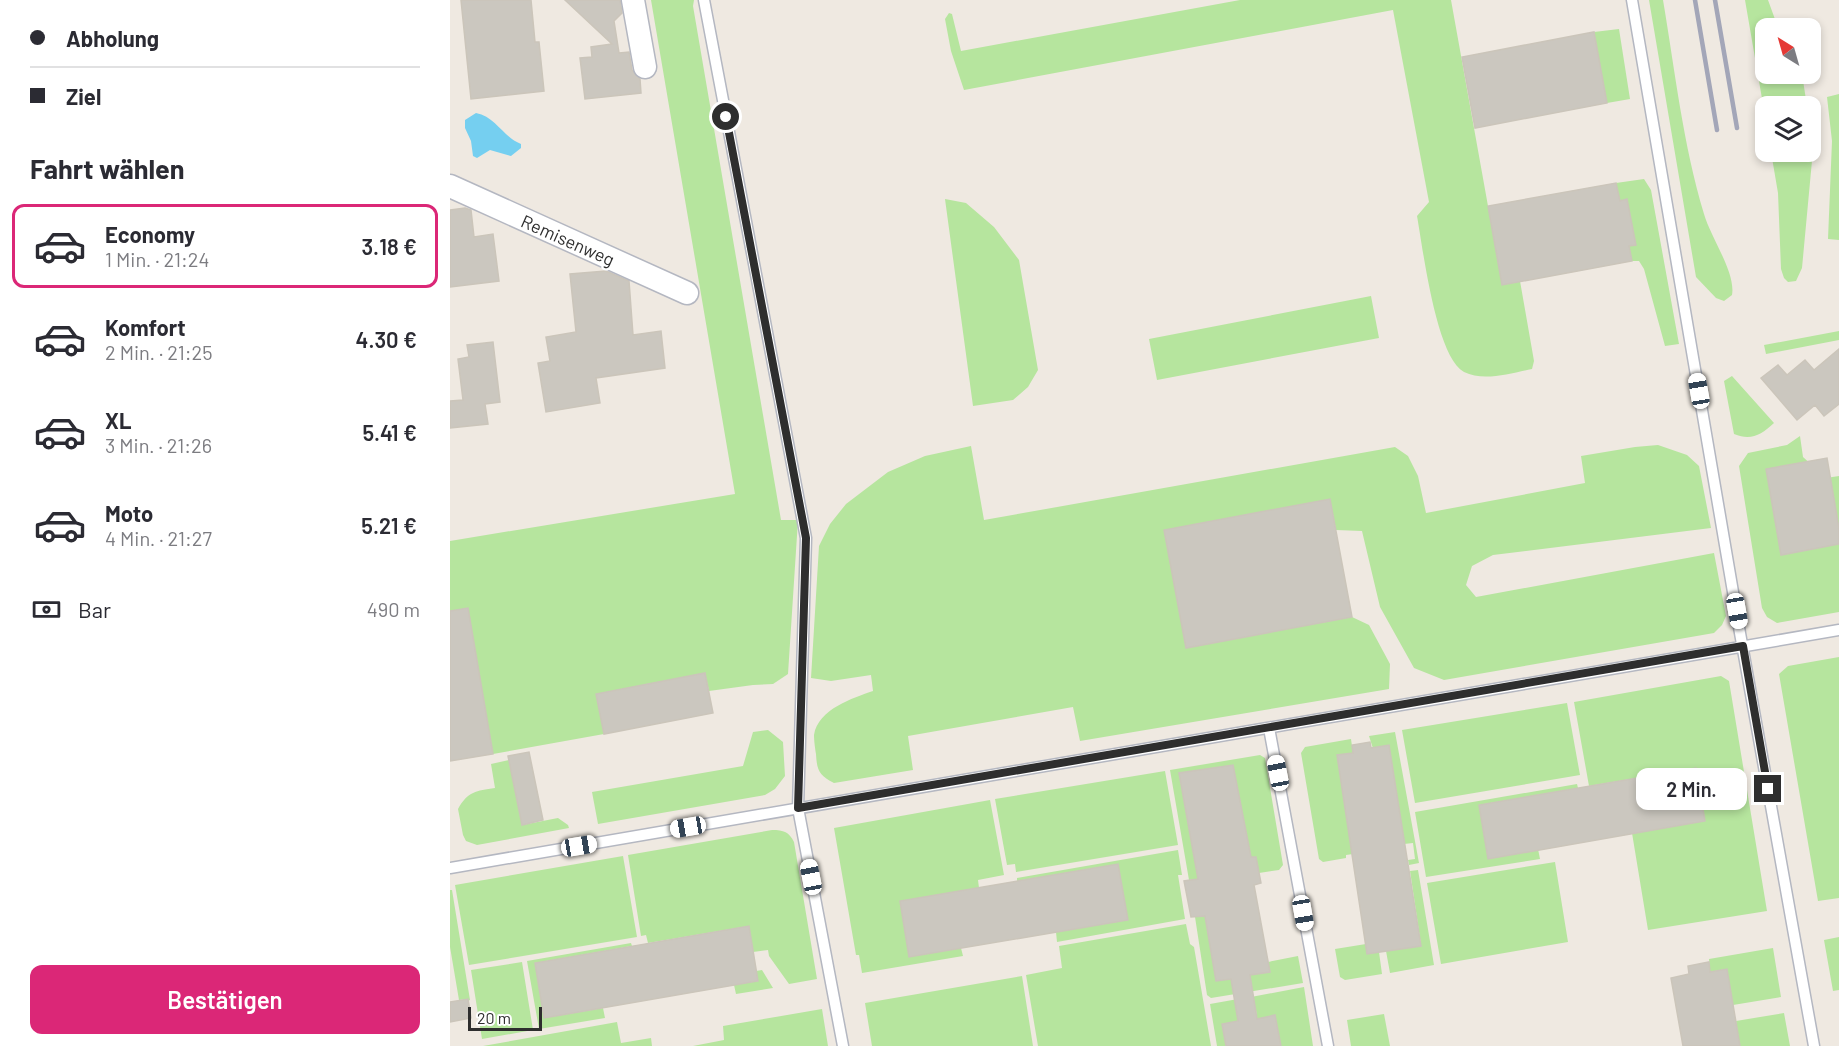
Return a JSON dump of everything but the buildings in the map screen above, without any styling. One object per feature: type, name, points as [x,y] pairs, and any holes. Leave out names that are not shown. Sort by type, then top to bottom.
[{"type":"street","points":[[633,0],[645,67]]},
{"type":"street","name":"Remisenweg","points":[[450,186],[687,293]]},
{"type":"lane","points":[[704,0],[806,538],[798,808],[843,1046]]},
{"type":"lane","points":[[1632,0],[1814,1046]]},
{"type":"lane","points":[[450,868],[1839,630]]},
{"type":"lane","points":[[1269,728],[1328,1046]]},
{"type":"green space","points":[[651,0],[694,0],[693,6],[781,520],[798,520],[788,674],[773,684],[709,691],[705,673],[597,694],[604,734],[493,754],[468,609],[450,611],[450,541],[735,494]]},
{"type":"green space","points":[[1240,0],[1451,0],[1502,284],[1520,281],[1534,361],[1532,369],[1498,376],[1472,375],[1464,372],[1454,362],[1446,346],[1432,301],[1417,216],[1429,202],[1393,10],[964,90],[951,51],[945,19],[949,13],[952,14],[961,51]]},
{"type":"green space","points":[[1649,0],[1663,0],[1690,161],[1707,223],[1730,276],[1732,295],[1724,301],[1716,298],[1696,277]]},
{"type":"green space","points":[[1745,0],[1768,0],[1775,18],[1755,18],[1755,58]]},
{"type":"green space","points":[[1619,29],[1630,99],[1607,103],[1594,32]]},
{"type":"green space","points":[[1759,84],[1804,84],[1805,96],[1762,96]]},
{"type":"green space","points":[[1839,94],[1839,240],[1828,239],[1832,141],[1827,97]]},
{"type":"green space","points":[[1773,162],[1812,162],[1802,268],[1796,281],[1788,282],[1781,269],[1778,193]]},
{"type":"green space","points":[[1644,179],[1651,190],[1679,344],[1665,346],[1644,269],[1639,261],[1632,261],[1629,246],[1635,245],[1627,200],[1620,201],[1616,183]]},
{"type":"green space","points":[[945,199],[966,203],[994,227],[1019,260],[1038,370],[1028,387],[1013,400],[973,406]]},
{"type":"green space","points":[[1371,296],[1379,338],[1157,380],[1149,339]]},
{"type":"green space","points":[[1839,331],[1839,340],[1766,354],[1764,345]]},
{"type":"green space","points":[[1732,376],[1774,423],[1756,436],[1746,437],[1734,434],[1724,381]]},
{"type":"green space","points":[[1800,436],[1803,457],[1826,478],[1839,476],[1839,612],[1777,623],[1767,617],[1762,608],[1739,466],[1748,453],[1787,445]]},
{"type":"green space","points":[[1658,445],[1687,455],[1699,466],[1711,528],[1493,555],[1472,566],[1466,585],[1476,597],[1714,553],[1726,616],[1722,625],[1714,633],[1444,680],[1414,668],[1380,607],[1362,531],[1336,530],[1330,499],[1165,531],[1186,648],[1352,617],[1369,625],[1390,664],[1389,689],[1080,741],[1073,707],[908,736],[913,770],[834,783],[822,775],[818,769],[814,735],[822,718],[838,706],[873,691],[871,675],[831,681],[811,678],[819,546],[830,524],[846,504],[888,472],[925,456],[971,446],[984,520],[1395,447],[1408,456],[1418,476],[1426,513],[1585,483],[1581,456]]},
{"type":"green space","points":[[1839,657],[1839,898],[1818,901],[1779,674],[1788,666]]},
{"type":"green space","points":[[1721,676],[1729,681],[1767,911],[1648,930],[1632,833],[1704,821],[1696,768],[1589,786],[1574,702]]},
{"type":"green space","points":[[1567,703],[1580,775],[1415,803],[1402,730]]},
{"type":"green space","points":[[768,730],[783,742],[785,776],[775,789],[765,795],[598,824],[592,792],[743,766],[753,732]]},
{"type":"green space","points":[[1395,732],[1419,863],[1409,865],[1408,860],[1415,859],[1413,843],[1404,844],[1369,736]]},
{"type":"green space","points":[[1351,739],[1353,753],[1338,755],[1353,854],[1346,855],[1346,858],[1323,862],[1319,859],[1301,753],[1305,747]]},
{"type":"green space","points":[[1260,755],[1265,758],[1283,865],[1279,870],[1259,873],[1251,857],[1233,765],[1179,773],[1198,879],[1189,880],[1170,770]]},
{"type":"green space","points":[[509,760],[522,825],[558,818],[569,828],[477,845],[466,841],[458,809],[469,795],[495,788],[491,764]]},
{"type":"green space","points":[[1165,771],[1178,845],[1016,872],[1015,864],[1007,865],[995,799]]},
{"type":"green space","points":[[1577,784],[1578,788],[1479,805],[1488,859],[1538,849],[1540,859],[1426,877],[1415,812]]},
{"type":"green space","points":[[990,800],[1004,875],[978,880],[979,888],[961,948],[963,956],[862,973],[859,955],[856,955],[834,828]]},
{"type":"green space","points":[[772,830],[786,832],[794,842],[817,979],[789,984],[769,956],[768,950],[753,952],[749,926],[648,943],[646,935],[641,936],[628,855]]},
{"type":"green space","points":[[1178,850],[1182,875],[1178,875],[1185,919],[1057,942],[1056,932],[1128,920],[1118,864],[1017,881],[1017,878]]},
{"type":"green space","points":[[623,856],[637,937],[469,965],[455,885]]},
{"type":"green space","points":[[1555,862],[1568,942],[1441,964],[1427,883]]},
{"type":"green space","points":[[1418,870],[1434,965],[1390,973],[1386,951],[1421,945],[1410,871]]},
{"type":"green space","points":[[450,890],[452,890],[470,1000],[468,1001],[468,999],[459,1000],[450,947]]},
{"type":"green space","points":[[1205,915],[1216,981],[1269,972],[1268,962],[1298,956],[1303,983],[1211,998],[1207,995],[1195,917]]},
{"type":"green space","points":[[1186,924],[1190,944],[1194,947],[1211,1046],[1038,1046],[1026,975],[1062,968],[1059,946]]},
{"type":"green space","points":[[1839,937],[1839,990],[1833,991],[1824,940]]},
{"type":"green space","points":[[631,943],[632,946],[535,963],[544,1018],[603,1008],[605,1018],[539,1029],[527,961]]},
{"type":"green space","points":[[1366,944],[1368,954],[1379,952],[1382,974],[1345,980],[1340,977],[1335,949]]},
{"type":"green space","points":[[1773,948],[1781,997],[1733,1005],[1726,969],[1710,972],[1709,959]]},
{"type":"green space","points":[[522,962],[533,1030],[482,1039],[471,970]]},
{"type":"green space","points":[[762,970],[773,988],[736,994],[734,985],[758,981],[756,971]]},
{"type":"green space","points":[[1022,976],[1033,1046],[872,1046],[865,1003]]},
{"type":"green space","points":[[1304,987],[1313,1046],[1281,1046],[1275,1016],[1257,1019],[1251,997]]},
{"type":"green space","points":[[1238,999],[1238,1021],[1222,1024],[1226,1046],[1217,1046],[1210,1004]]},
{"type":"green space","points":[[822,1009],[828,1046],[693,1046],[724,1040],[723,1026]]},
{"type":"green space","points":[[1784,1013],[1790,1046],[1740,1046],[1736,1021]]},
{"type":"green space","points":[[1384,1014],[1390,1046],[1351,1046],[1347,1020]]},
{"type":"green space","points":[[617,1022],[621,1043],[651,1038],[652,1046],[483,1046]]},
{"type":"water","points":[[476,113],[489,119],[509,137],[521,144],[521,148],[511,156],[490,150],[477,158],[473,156],[465,120]]},
{"type":"railway","points":[[1695,0],[1717,130]]},
{"type":"railway","points":[[1715,0],[1737,128]]},
{"type":"route","points":[[726,117],[806,538],[798,808],[1743,646],[1768,789]]}]
